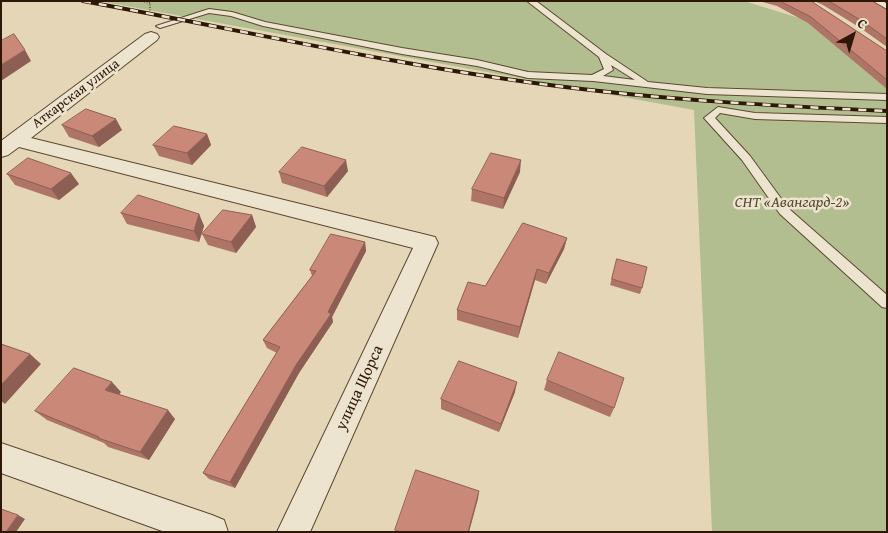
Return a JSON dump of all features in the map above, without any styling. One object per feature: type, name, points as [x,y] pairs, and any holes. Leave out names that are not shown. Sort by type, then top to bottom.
[{"type":"street","name":"Аткарская улица","points":[[8,146],[156,32]]},
{"type":"street","name":"улица Щорса","points":[[8,146],[427,243],[293,532]]},
{"type":"street","points":[[1,458],[212,532]]},
{"type":"lane","points":[[531,1],[603,56],[647,84]]},
{"type":"lane","points":[[877,1],[887,7]]},
{"type":"lane","points":[[156,32],[209,11],[232,14],[263,24],[402,51],[477,63],[528,75],[592,78],[707,91],[887,97]]},
{"type":"lane","points":[[592,78],[609,70],[603,56]]},
{"type":"lane","points":[[887,120],[755,116],[718,110],[709,118],[746,158],[784,211],[887,303]]},
{"type":"green space","name":"СНТ «Авангард-2»","points":[[99,1],[744,1],[825,26],[887,63],[887,532],[712,532],[694,110]]},
{"type":"building","points":[[780,1],[811,1],[887,51],[887,80],[811,17]]},
{"type":"building","points":[[829,1],[872,1],[887,10],[887,39],[862,21]]},
{"type":"building","points":[[14,34],[25,50],[1,65],[1,41]]},
{"type":"building","points":[[86,109],[116,119],[92,136],[62,125]]},
{"type":"building","points":[[174,126],[207,134],[187,153],[153,145]]},
{"type":"building","points":[[302,147],[346,160],[324,186],[279,172]]},
{"type":"building","points":[[491,153],[521,160],[504,198],[472,189]]},
{"type":"building","points":[[28,158],[71,173],[51,189],[7,174]]},
{"type":"building","points":[[138,195],[199,214],[194,231],[121,213]]},
{"type":"building","points":[[223,210],[252,215],[231,242],[202,234]]},
{"type":"building","points":[[523,223],[567,238],[549,273],[537,269],[520,327],[457,310],[468,282],[485,286]]},
{"type":"building","points":[[331,234],[365,242],[328,312],[331,314],[296,365],[230,482],[203,473],[280,347],[263,340],[316,271],[310,270]]},
{"type":"building","points":[[617,259],[647,267],[642,288],[612,279]]},
{"type":"building","points":[[1,344],[30,354],[1,385]]},
{"type":"building","points":[[559,352],[624,378],[614,408],[547,380]]},
{"type":"building","points":[[459,361],[517,382],[501,424],[441,399]]},
{"type":"building","points":[[74,368],[112,382],[105,390],[168,410],[140,452],[98,438],[35,411]]},
{"type":"building","points":[[416,470],[479,491],[468,532],[400,532],[395,530]]},
{"type":"building","points":[[1,509],[18,515],[6,532],[1,532]]},
{"type":"railway","points":[[83,1],[379,58],[497,78],[640,95],[722,102],[887,111]]}]
